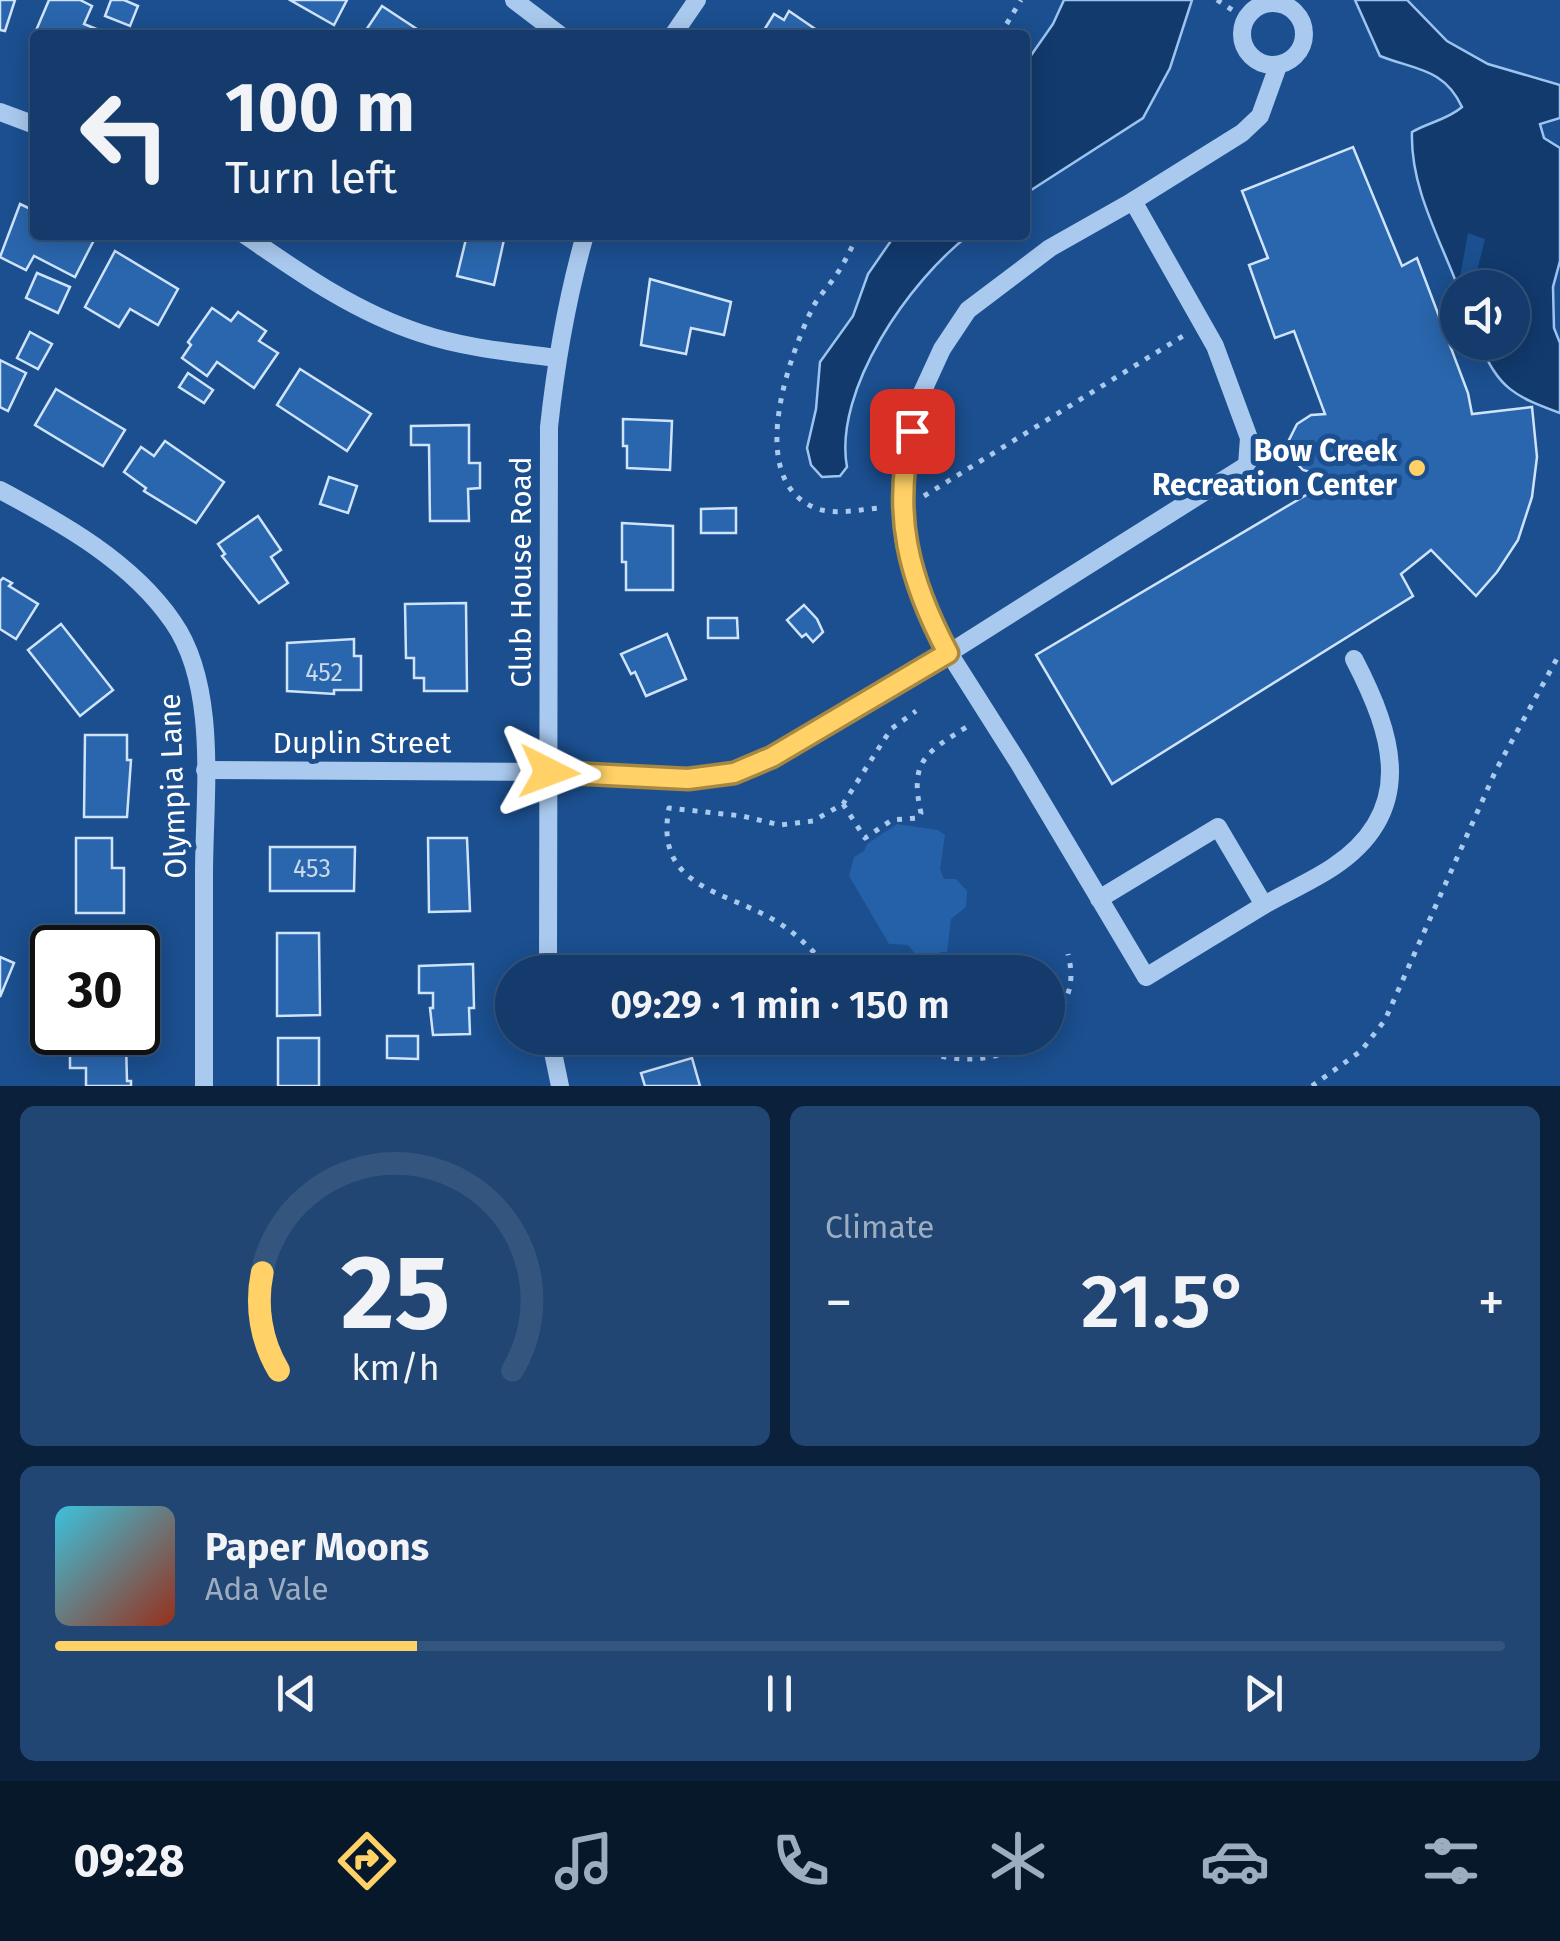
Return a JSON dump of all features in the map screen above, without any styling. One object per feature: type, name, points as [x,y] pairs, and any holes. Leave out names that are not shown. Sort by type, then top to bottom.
[{"type":"street","points":[[514,0],[553,30]]},
{"type":"street","points":[[676,30],[697,0]]},
{"type":"street","points":[[1294,4],[1303,24],[1302,46],[1288,62],[1278,66],[1250,56],[1242,38],[1246,19],[1260,6],[1294,4]]},
{"type":"street","points":[[1278,66],[1260,116],[1242,133],[1050,248],[968,310],[942,349],[920,397],[903,465],[904,538],[926,610],[948,653],[1146,977],[1335,866],[1372,833],[1390,793],[1389,752],[1376,701],[1354,660]]},
{"type":"street","points":[[0,112],[30,123]]},
{"type":"street","name":"Duplin Street","points":[[204,770],[549,772],[688,779],[734,773],[772,757],[948,653],[1247,465],[1249,438],[1215,346],[1133,201]]},
{"type":"street","points":[[253,240],[349,302],[420,333],[476,348],[556,358]]},
{"type":"street","name":"Club House Road","points":[[548,955],[549,428],[556,358],[584,240]]},
{"type":"street","name":"Olympia Lane","points":[[0,490],[112,559],[148,588],[176,625],[195,667],[203,704],[204,1086]]},
{"type":"street","points":[[1099,899],[1218,827],[1264,905]]},
{"type":"street","points":[[554,1055],[560,1086]]},
{"type":"path","points":[[1003,30],[1021,0]]},
{"type":"path","points":[[1217,0],[1246,19]]},
{"type":"path","points":[[1312,1086],[1361,1051],[1385,1020],[1496,770],[1560,653]]},
{"type":"path","points":[[816,955],[777,921],[697,884],[680,872],[666,825],[669,808],[742,816],[780,825],[813,821],[843,804],[890,729],[916,711]]},
{"type":"path","points":[[843,804],[865,838],[892,820],[918,818],[921,813],[915,786],[925,754],[987,713]]},
{"type":"path","points":[[1065,1004],[1073,974],[1068,954]]},
{"type":"path","points":[[933,1055],[960,1060],[998,1055]]},
{"type":"shaded area","points":[[1064,0],[1192,0],[1170,68],[1143,118],[1030,191],[1030,57]]},
{"type":"shaded area","points":[[1355,0],[1407,0],[1447,41],[1488,64],[1560,85],[1560,118],[1540,124],[1544,138],[1560,148],[1560,261],[1553,287],[1554,328],[1560,343],[1560,413],[1510,389],[1488,360],[1530,360],[1530,270],[1451,270],[1421,192],[1412,132],[1462,107],[1437,77],[1380,56]]},
{"type":"shaded area","points":[[892,240],[963,240],[923,279],[881,339],[852,405],[846,437],[847,467],[840,476],[822,477],[811,465],[807,448],[816,409],[820,362],[853,316],[868,274]]},
{"type":"shaded area","points":[[897,824],[938,830],[945,835],[940,869],[944,879],[956,879],[967,891],[966,907],[951,919],[947,952],[916,955],[908,945],[889,944],[849,876],[854,857]]},
{"type":"pier","points":[[1468,233],[1485,239],[1477,270],[1461,270]]},
{"type":"building","points":[[0,0],[15,0],[5,31],[0,30]]},
{"type":"building","points":[[49,0],[80,0],[92,6],[84,24],[99,30],[36,30]]},
{"type":"building","points":[[111,0],[138,6],[130,26],[105,16]]},
{"type":"building","points":[[290,0],[347,0],[334,25]]},
{"type":"building","points":[[382,6],[418,30],[366,30]]},
{"type":"building","points":[[789,11],[817,30],[764,30],[774,14],[784,20]]},
{"type":"building","name":"Bow Creek Recreation Center","points":[[1353,147],[1402,266],[1417,258],[1440,319],[1440,360],[1456,360],[1472,414],[1532,407],[1537,457],[1532,497],[1518,540],[1476,596],[1431,550],[1401,574],[1413,596],[1112,784],[1036,655],[1328,482],[1324,476],[1303,470],[1291,457],[1289,440],[1297,424],[1311,415],[1325,414],[1294,331],[1275,338],[1249,265],[1268,258],[1242,191]]},
{"type":"building","points":[[20,204],[30,209],[30,240],[94,240],[75,277],[34,256],[26,270],[0,257]]},
{"type":"building","points":[[466,240],[504,240],[494,285],[457,276]]},
{"type":"building","points":[[115,251],[178,289],[158,325],[130,309],[119,327],[85,307]]},
{"type":"building","points":[[37,273],[70,287],[58,313],[26,298]]},
{"type":"building","points":[[650,279],[731,302],[724,335],[691,328],[686,354],[641,345]]},
{"type":"building","points":[[212,308],[231,321],[238,312],[266,331],[259,341],[278,353],[254,388],[217,362],[207,376],[182,358],[191,345],[188,342]]},
{"type":"building","points":[[30,332],[52,344],[38,369],[17,358]]},
{"type":"building","points":[[0,360],[26,373],[8,411],[0,407]]},
{"type":"building","points":[[300,369],[371,414],[347,451],[277,405]]},
{"type":"building","points":[[188,373],[213,390],[204,403],[179,387]]},
{"type":"building","points":[[56,389],[125,430],[103,466],[35,425]]},
{"type":"building","points":[[623,419],[672,421],[670,470],[627,468]]},
{"type":"building","points":[[469,425],[469,463],[480,463],[480,488],[468,489],[469,521],[430,521],[429,445],[411,445],[411,426]]},
{"type":"building","points":[[165,441],[224,482],[196,523],[144,491],[146,488],[124,472],[141,447],[154,456]]},
{"type":"building","points":[[329,477],[357,486],[348,513],[320,504]]},
{"type":"building","points":[[736,508],[736,533],[701,533],[701,509]]},
{"type":"building","points":[[258,516],[281,550],[271,557],[288,583],[259,603],[222,556],[225,554],[218,544]]},
{"type":"building","points":[[622,523],[673,526],[673,590],[626,590]]},
{"type":"building","points":[[3,578],[38,604],[16,639],[0,629]]},
{"type":"building","points":[[466,603],[467,691],[424,691],[424,678],[414,678],[414,658],[406,658],[405,604]]},
{"type":"building","points":[[804,605],[823,632],[813,642],[806,634],[802,637],[787,620]]},
{"type":"building","points":[[708,618],[737,618],[738,638],[708,638]]},
{"type":"building","points":[[61,624],[113,690],[80,716],[28,650]]},
{"type":"building","points":[[667,634],[686,679],[646,696],[621,654]]},
{"type":"building","points":[[354,639],[354,656],[361,656],[361,690],[334,690],[334,694],[287,691],[287,643]]},
{"type":"building","points":[[85,735],[127,735],[127,760],[131,760],[127,817],[84,817]]},
{"type":"building","points":[[76,838],[112,838],[112,868],[124,868],[124,913],[76,913]]},
{"type":"building","points":[[428,838],[467,838],[470,911],[429,912]]},
{"type":"building","points":[[270,847],[355,847],[354,891],[270,891]]},
{"type":"building","points":[[277,933],[319,933],[320,1015],[277,1016]]},
{"type":"building","points":[[0,957],[14,963],[0,997]]},
{"type":"building","points":[[473,964],[470,1034],[433,1035],[433,993],[419,993],[419,966]]},
{"type":"building","points":[[387,1036],[418,1036],[418,1059],[387,1058]]},
{"type":"building","points":[[278,1038],[319,1038],[319,1086],[278,1086]]},
{"type":"building","points":[[70,1055],[126,1055],[127,1081],[131,1081],[131,1086],[86,1086],[86,1068],[70,1068]]},
{"type":"building","points":[[692,1058],[700,1086],[645,1086],[641,1073]]},
{"type":"place","name":"Bow Creek Recreation Center","points":[[1417,468]]},
{"type":"route","points":[[549,772],[688,779],[734,773],[772,757],[948,653],[926,610],[904,538],[903,465],[912,431]]}]
